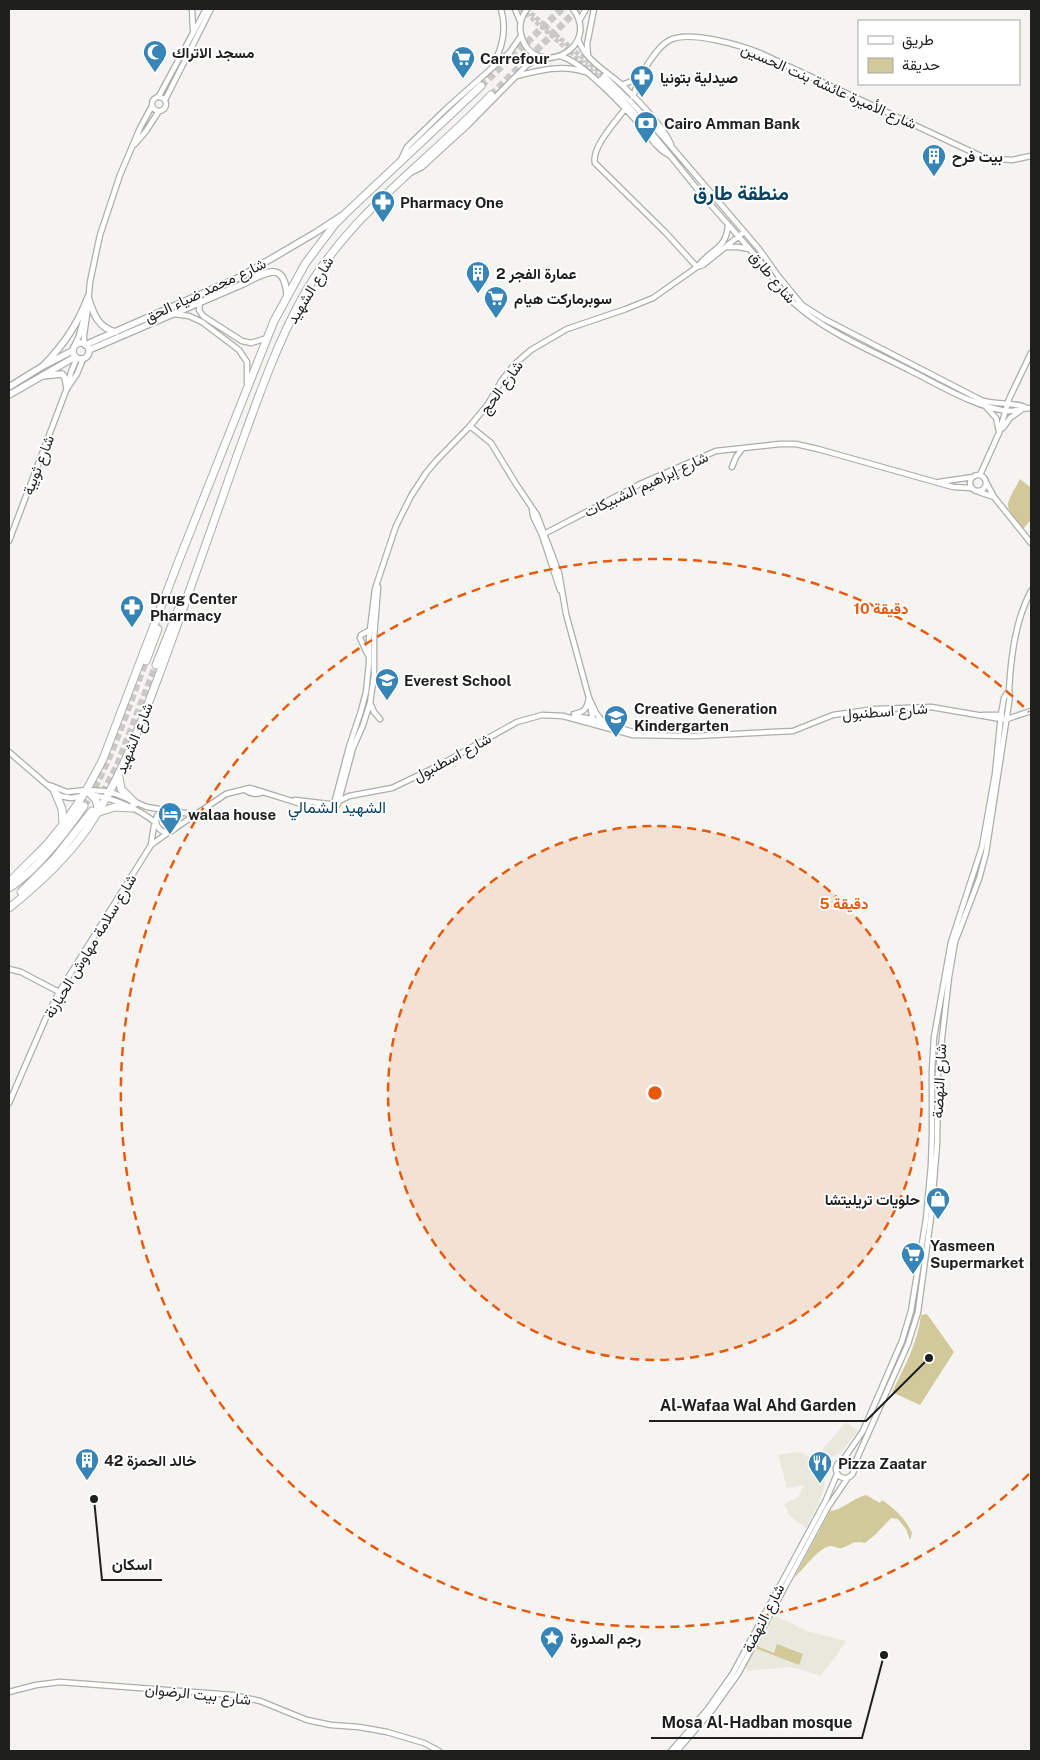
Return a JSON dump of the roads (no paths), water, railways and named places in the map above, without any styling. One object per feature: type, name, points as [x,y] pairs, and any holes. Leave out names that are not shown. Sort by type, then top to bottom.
[{"type":"highway","name":"شارع الشهيد","points":[[9,882],[63,824],[85,793],[111,740],[267,338],[287,295],[305,264],[335,224],[481,86]]},
{"type":"highway","name":"شارع الشهيد","points":[[9,907],[51,871],[76,844],[95,811],[108,796],[119,775],[198,570],[254,408],[278,348],[301,299],[316,274],[347,233],[491,95]]},
{"type":"highway","name":"شارع الشهيد","points":[[146,661],[199,521],[198,513]]},
{"type":"highway","name":"شارع الشهيد","points":[[156,665],[203,545],[208,537]]},
{"type":"highway","points":[[119,775],[121,789],[134,805]]},
{"type":"highway","points":[[55,792],[62,809],[63,824]]},
{"type":"highway","points":[[85,793],[93,796],[95,811],[115,806],[134,805]]},
{"type":"highway","points":[[9,888],[36,864],[84,806]]},
{"type":"main road","name":"شارع محمد ضياء الحق","points":[[117,334],[240,277],[347,212]]},
{"type":"main road","name":"شارع محمد ضياء الحق","points":[[76,354],[80,343],[86,346],[200,303],[267,271],[272,271],[284,279],[287,295]]},
{"type":"main road","points":[[240,277],[243,284]]},
{"type":"main road","points":[[88,297],[98,322],[117,334]]},
{"type":"main road","points":[[43,366],[69,335],[83,311],[88,297]]},
{"type":"main road","points":[[9,387],[43,366],[76,354],[87,356],[86,346]]},
{"type":"main road","points":[[9,395],[76,354]]},
{"type":"main road","points":[[40,376],[62,374],[67,388]]},
{"type":"street","points":[[192,9],[193,32]]},
{"type":"street","points":[[86,346],[87,307],[93,266],[107,211],[120,175],[140,128],[152,106],[152,100],[159,96],[193,32],[209,9]]},
{"type":"street","points":[[134,145],[146,132],[158,111],[166,107],[165,100],[209,9]]},
{"type":"street","points":[[492,68],[503,40],[504,21],[501,9]]},
{"type":"street","points":[[515,9],[520,22],[521,36],[529,49],[541,57],[554,58],[560,56],[571,49],[578,39]]},
{"type":"street","points":[[520,22],[527,9]]},
{"type":"street","points":[[573,9],[579,21]]},
{"type":"street","points":[[586,9],[579,21],[578,39],[583,50],[590,59],[622,85],[633,97],[666,136],[673,150]]},
{"type":"street","points":[[590,59],[586,46],[594,9]]},
{"type":"street","points":[[400,162],[407,147],[514,48],[521,36]]},
{"type":"street","name":"شارع الأميرة عائشة بنت الحسين","points":[[633,97],[639,78],[660,47],[670,39],[684,36],[716,40],[745,47],[774,59],[985,158],[1012,160],[1031,156]]},
{"type":"street","points":[[560,56],[583,64],[587,73],[625,109],[660,149],[670,155]]},
{"type":"street","points":[[408,173],[419,169],[479,114],[527,64],[541,57]]},
{"type":"street","points":[[583,64],[590,59]]},
{"type":"street","points":[[516,77],[560,68],[575,69],[587,73]]},
{"type":"street","name":"شارع طارق","points":[[1007,408],[981,400],[944,382],[824,319],[802,305],[744,232],[632,103],[603,77],[739,236],[785,294],[801,310],[822,324],[943,387],[984,405],[1007,408],[1022,406],[1026,409]]},
{"type":"street","points":[[622,85],[639,78]]},
{"type":"street","points":[[159,96],[165,100]]},
{"type":"street","points":[[152,106],[158,111]]},
{"type":"street","points":[[625,109],[602,140],[594,156],[595,163],[666,233],[697,267]]},
{"type":"street","name":"شارع الحج","points":[[697,267],[704,258],[723,243],[727,234],[728,223]]},
{"type":"street","name":"شارع الحج","points":[[336,804],[348,747],[364,702],[374,591],[394,533],[411,496],[436,461],[482,412],[509,372],[531,350],[568,329],[653,298],[703,264],[744,232]]},
{"type":"street","points":[[726,247],[750,250]]},
{"type":"street","points":[[200,303],[199,310],[202,316],[242,341],[251,343],[267,338]]},
{"type":"street","name":"شارع ثويبة","points":[[9,542],[67,388],[77,374],[76,354],[87,307]]},
{"type":"street","points":[[170,314],[194,318],[239,350],[247,362],[247,390]]},
{"type":"street","points":[[994,497],[972,488],[970,482],[973,477],[980,475],[999,434],[1014,390],[1031,353]]},
{"type":"street","points":[[984,405],[996,418],[999,434]]},
{"type":"street","points":[[999,434],[1010,418],[1026,409]]},
{"type":"street","points":[[470,426],[491,443],[532,509],[533,516],[542,532],[565,602],[576,654],[589,698],[592,719],[597,725]]},
{"type":"street","name":"شارع إبراهيم الشبيكات","points":[[542,532],[640,484],[716,451],[780,444],[796,444],[818,449],[953,487],[972,488]]},
{"type":"street","points":[[732,467],[736,456],[742,448]]},
{"type":"street","points":[[980,475],[994,497],[1031,543]]},
{"type":"street","name":"شارع إبراهيم الشبيكات","points":[[933,481],[946,482],[973,477]]},
{"type":"street","points":[[977,491],[983,489],[986,482]]},
{"type":"street","name":"شارع الحج","points":[[336,804],[353,748],[364,725],[370,703],[374,676],[377,583]]},
{"type":"street","name":"شارع النهضة","points":[[854,1465],[908,1344],[918,1312],[931,1217],[937,1144],[938,1073],[949,977],[955,942],[986,853],[1006,717],[1004,698],[1008,690],[1014,641],[1031,591]]},
{"type":"street","points":[[369,658],[360,637],[370,630]]},
{"type":"street","points":[[563,716],[584,711],[589,698]]},
{"type":"street","points":[[589,698],[596,713],[604,723]]},
{"type":"street","points":[[370,703],[380,719]]},
{"type":"street","name":"شارع اسطنبول","points":[[563,716],[623,733],[694,736],[793,731],[833,715],[876,710],[932,707],[1006,717],[1031,711]]},
{"type":"street","name":"شارع اسطنبول","points":[[174,829],[226,794],[252,788],[311,807],[336,804],[353,795],[392,788],[438,766],[518,722],[542,715],[592,719],[640,734]]},
{"type":"street","name":"شارع النهضة","points":[[843,1460],[863,1431],[902,1341],[911,1311],[926,1219],[931,1165],[934,1037],[951,942],[982,846],[1006,717]]},
{"type":"street","points":[[9,752],[60,796],[71,798],[85,793]]},
{"type":"street","points":[[46,785],[67,792],[108,796],[147,808],[182,814],[196,814]]},
{"type":"street","points":[[93,796],[108,796]]},
{"type":"street","points":[[134,805],[156,823],[162,831],[169,832],[174,829],[178,821],[173,811]]},
{"type":"street","points":[[156,823],[158,814],[165,810]]},
{"type":"street","name":"شارع سلامة مهاوش الحبارنة","points":[[151,845],[156,823]]},
{"type":"street","name":"شارع سلامة مهاوش الحبارنة","points":[[9,1103],[59,992],[151,845],[169,832]]},
{"type":"street","points":[[9,969],[21,972],[59,992]]},
{"type":"street","points":[[843,1460],[848,1460],[854,1465],[854,1472],[847,1479],[841,1478],[837,1474],[836,1466],[843,1460]]},
{"type":"street","name":"شارع النهضة","points":[[671,1751],[707,1710],[733,1673],[817,1518],[837,1474]]},
{"type":"street","name":"شارع النهضة","points":[[677,1751],[713,1709],[738,1674],[828,1507],[847,1479]]},
{"type":"street","name":"شارع بيت الرضوان","points":[[9,1692],[36,1685],[60,1682],[233,1695],[260,1701],[307,1720],[387,1732],[424,1743],[439,1751]]},
{"type":"tunnel","points":[[521,9],[601,79]]},
{"type":"tunnel","points":[[526,9],[604,76]]},
{"type":"tunnel","points":[[481,86],[562,9]]},
{"type":"tunnel","points":[[491,95],[578,9]]},
{"type":"tunnel","points":[[84,806],[110,754],[146,661]]},
{"type":"tunnel","points":[[98,802],[117,766],[156,665]]},
{"type":"place","name":"مسجد الاتراك","points":[[155,73]]},
{"type":"place","name":"Carrefour","points":[[463,79]]},
{"type":"place","name":"صيدلية بتونيا","points":[[642,98]]},
{"type":"place","name":"Cairo Amman Bank","points":[[646,144]]},
{"type":"place","name":"بيت فرح","points":[[934,177]]},
{"type":"place","name":"Pharmacy One","points":[[383,223]]},
{"type":"place","name":"عمارة الفجر 2","points":[[478,294]]},
{"type":"place","name":"سوبرماركت هيام","points":[[496,319]]},
{"type":"place","name":"Drug Center Pharmacy","points":[[132,628]]},
{"type":"place","name":"Everest School","points":[[387,701]]},
{"type":"place","name":"Creative Generation Kindergarten","points":[[616,738]]},
{"type":"place","name":"walaa house","points":[[170,835]]},
{"type":"place","name":"حلويات تريليتشا","points":[[938,1220]]},
{"type":"place","name":"Yasmeen Supermarket","points":[[913,1275]]},
{"type":"place","name":"Al-Wafaa Wal Ahd Garden","points":[[929,1358]]},
{"type":"place","name":"خالد الحمزة 42","points":[[87,1481]]},
{"type":"place","name":"Pizza Zaatar","points":[[820,1484]]},
{"type":"place","name":"اسكان","points":[[94,1499]]},
{"type":"place","name":"Mosa Al-Hadban mosque","points":[[884,1655]]},
{"type":"place","name":"رجم المدورة","points":[[552,1659]]},
{"type":"district","name":"منطقة طارق","points":[[741,193]]},
{"type":"district","name":"الشهيد الشمالي","points":[[337,807]]}]
